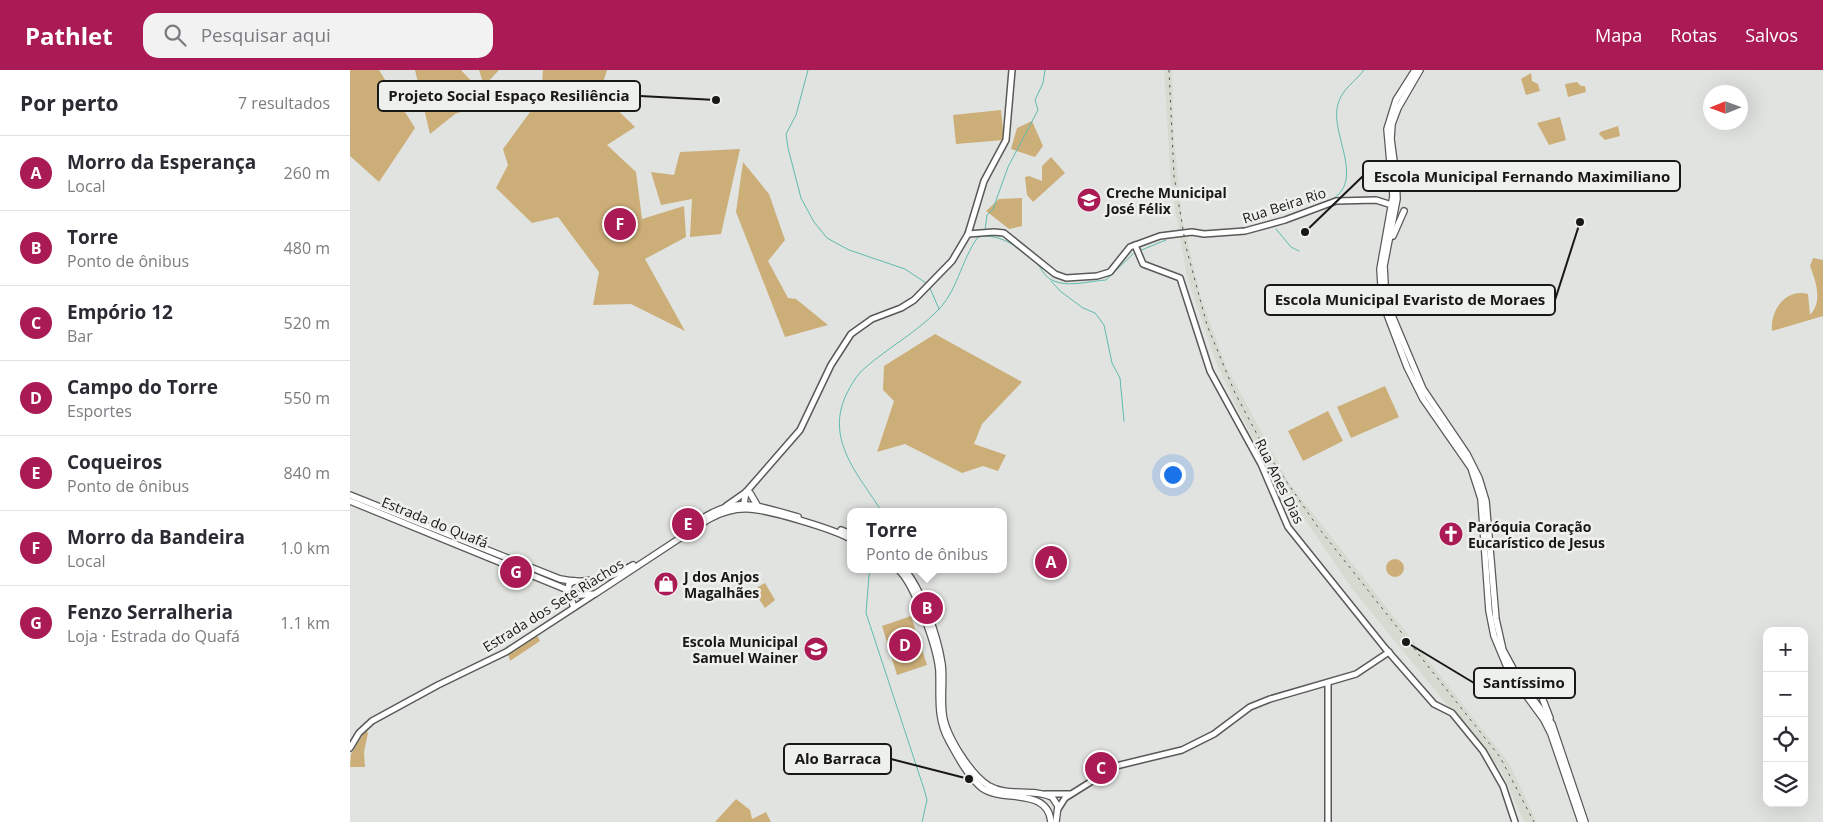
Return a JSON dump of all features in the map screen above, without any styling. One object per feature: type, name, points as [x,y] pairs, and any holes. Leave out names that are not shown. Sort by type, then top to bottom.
[{"type":"main road","points":[[1415,70],[1396,100],[1386,129],[1394,206],[1380,270],[1380,293],[1384,309],[1421,395],[1471,468],[1477,483],[1482,509],[1490,610],[1494,636],[1509,672],[1552,734],[1581,822]]},
{"type":"main road","points":[[1420,70],[1398,108],[1392,124],[1391,139],[1396,176],[1394,206],[1384,274],[1388,309],[1423,389],[1467,454],[1483,490],[1494,609],[1504,650],[1522,685],[1552,724]]},
{"type":"main road","points":[[1389,244],[1404,210]]},
{"type":"main road","points":[[744,503],[748,493]]},
{"type":"main road","points":[[748,493],[757,505]]},
{"type":"main road","name":"Estrada do Quafá","points":[[350,495],[555,577],[574,581]]},
{"type":"main road","name":"Estrada do Quafá","points":[[350,501],[568,591],[580,595],[598,592]]},
{"type":"main road","points":[[744,503],[757,505],[847,533]]},
{"type":"main road","points":[[744,503],[750,509],[828,530],[847,537]]},
{"type":"main road","name":"Estrada dos Sete Riachos","points":[[574,581],[599,580],[618,574],[706,515],[723,508],[744,503]]},
{"type":"main road","name":"Estrada dos Sete Riachos","points":[[598,592],[709,519],[728,510],[750,509]]},
{"type":"main road","points":[[901,573],[911,588],[934,648],[939,672],[940,722],[955,751],[968,772],[983,788],[999,795],[1029,798],[1040,802],[1049,812],[1051,822]]},
{"type":"main road","points":[[907,573],[916,587],[939,652],[943,675],[943,714],[948,730],[957,746],[974,773],[989,786],[1006,791],[1045,794],[1054,798],[1058,810],[1056,822]]},
{"type":"main road","points":[[598,592],[599,580]]},
{"type":"main road","points":[[574,581],[569,584],[568,591],[574,607]]},
{"type":"main road","points":[[1543,700],[1585,822]]},
{"type":"main road","points":[[1040,802],[1045,794]]},
{"type":"main road","points":[[1049,812],[1058,810]]},
{"type":"street","points":[[723,508],[748,493],[755,482],[800,430],[831,365],[851,334],[872,319],[910,303],[930,286],[952,261],[968,234],[984,181],[1003,148],[1008,135],[1012,70]]},
{"type":"street","name":"Rua Beira Rio","points":[[968,234],[999,232],[1012,238],[1052,272],[1066,278],[1108,274],[1127,250],[1136,248],[1150,239],[1175,233],[1245,231],[1339,200],[1346,202],[1376,200],[1394,206]]},
{"type":"street","name":"Rua Anes Dias","points":[[1136,248],[1143,264],[1180,278],[1210,371],[1261,464],[1285,521],[1389,652],[1431,701],[1452,713],[1492,764],[1504,786],[1515,822]]},
{"type":"street","points":[[738,509],[744,503]]},
{"type":"street","name":"Estrada dos Sete Riachos","points":[[350,748],[359,732],[372,722],[506,652],[598,592]]},
{"type":"street","points":[[1058,810],[1063,800],[1070,794],[1124,762],[1190,747],[1255,705],[1356,674],[1389,652]]},
{"type":"street","points":[[1328,683],[1328,822]]},
{"type":"street","points":[[1045,794],[1070,794]]},
{"type":"shaded area","points":[[350,70],[379,70],[415,128],[379,182],[350,156]]},
{"type":"shaded area","points":[[415,70],[461,70],[491,102],[455,114],[430,134]]},
{"type":"shaded area","points":[[479,70],[499,70],[484,86]]},
{"type":"shaded area","points":[[543,70],[607,70],[600,93],[635,127],[607,145],[636,172],[642,219],[684,206],[686,237],[645,259],[685,331],[631,304],[593,305],[599,272],[558,217],[532,223],[496,188],[508,165],[503,149],[541,97]]},
{"type":"shaded area","points":[[1164,70],[1172,70],[1174,138],[1182,218],[1201,298],[1226,366],[1289,483],[1509,763],[1537,822],[1524,822],[1502,772],[1353,590],[1265,461],[1238,410],[1216,362],[1187,276],[1171,186]]},
{"type":"shaded area","points":[[1531,73],[1532,81],[1538,84],[1540,91],[1526,95],[1521,79]]},
{"type":"shaded area","points":[[1577,82],[1581,86],[1585,86],[1586,92],[1568,97],[1565,84]]},
{"type":"shaded area","points":[[1001,110],[1004,140],[956,144],[953,115]]},
{"type":"shaded area","points":[[1560,117],[1566,140],[1549,145],[1537,123]]},
{"type":"shaded area","points":[[1032,121],[1043,146],[1035,157],[1011,149],[1017,128]]},
{"type":"shaded area","points":[[1618,126],[1620,136],[1605,140],[1599,134],[1600,132]]},
{"type":"shaded area","points":[[740,149],[721,234],[690,237],[692,199],[661,205],[651,172],[674,175],[680,152]]},
{"type":"shaded area","points":[[1051,157],[1065,173],[1033,202],[1027,195],[1025,177],[1029,176],[1042,181],[1042,166]]},
{"type":"shaded area","points":[[743,162],[769,194],[785,240],[768,261],[788,298],[796,299],[828,325],[785,337],[736,212]]},
{"type":"shaded area","points":[[1022,198],[1022,226],[1009,229],[986,211],[999,199]]},
{"type":"shaded area","points":[[1813,258],[1823,260],[1823,316],[1772,331],[1776,309],[1792,294],[1808,294],[1810,315],[1814,310],[1817,291],[1810,266]]},
{"type":"shaded area","points":[[935,334],[1022,382],[982,424],[974,444],[1006,455],[998,471],[983,466],[962,473],[905,444],[877,452],[894,401],[883,390],[884,366]]},
{"type":"shaded area","points":[[1385,386],[1399,417],[1351,438],[1337,407]]},
{"type":"shaded area","points":[[1328,411],[1343,441],[1303,461],[1288,431]]},
{"type":"shaded area","points":[[1391,559],[1399,559],[1404,564],[1402,575],[1391,577],[1386,572],[1386,564]]},
{"type":"shaded area","points":[[765,583],[775,600],[765,608],[753,590]]},
{"type":"shaded area","points":[[911,616],[927,665],[897,675],[882,626]]},
{"type":"shaded area","points":[[537,635],[540,641],[510,661],[508,653]]},
{"type":"shaded area","points":[[366,729],[368,733],[364,752],[365,767],[350,767],[351,754]]},
{"type":"shaded area","points":[[736,799],[750,810],[752,819],[766,812],[771,822],[715,822]]},
{"type":"waterway","points":[[808,70],[796,115],[786,134],[801,198],[814,222],[827,238],[849,250],[905,269],[926,283]]},
{"type":"waterway","points":[[985,231],[987,215],[993,209],[1008,167],[1038,110],[1035,100],[1043,83],[1045,70]]},
{"type":"waterway","points":[[1329,201],[1340,193],[1346,182],[1347,170],[1338,129],[1338,104],[1346,90],[1364,70]]},
{"type":"waterway","points":[[1276,229],[1291,247],[1299,251]]},
{"type":"waterway","points":[[879,508],[855,471],[842,442],[841,412],[846,395],[854,380],[863,370],[919,327],[943,305],[978,237],[995,237],[1019,248],[1039,266],[1044,274],[1052,280],[1064,284],[1106,280],[1135,252]]},
{"type":"waterway","points":[[1139,251],[1166,240]]},
{"type":"waterway","points":[[1051,281],[1060,291],[1083,308],[1095,313],[1104,325],[1112,363],[1120,378],[1124,421]]},
{"type":"waterway","points":[[929,286],[939,309]]},
{"type":"waterway","points":[[870,573],[866,613],[927,800],[922,822]]},
{"type":"railway","points":[[1169,70],[1174,176],[1186,247],[1207,325],[1235,393],[1267,453],[1317,526],[1500,757],[1534,822]]},
{"type":"place","name":"Projeto Social Espaço Resiliência","points":[[716,100]]},
{"type":"place","name":"Creche Municipal José Félix","points":[[1089,200]]},
{"type":"place","name":"Escola Municipal Evaristo de Moraes","points":[[1580,222]]},
{"type":"place","name":"Morro da Bandeira","points":[[620,224]]},
{"type":"place","name":"Escola Municipal Fernando Maximiliano","points":[[1305,232]]},
{"type":"place","name":"Coqueiros","points":[[688,524]]},
{"type":"place","name":"Paróquia Coração Eucarístico de Jesus","points":[[1451,534]]},
{"type":"place","name":"Morro da Esperança","points":[[1051,562]]},
{"type":"place","name":"Fenzo Serralheria","points":[[516,572]]},
{"type":"place","name":"J dos Anjos Magalhães","points":[[666,584]]},
{"type":"place","name":"Torre","points":[[927,608]]},
{"type":"place","name":"Santíssimo","points":[[1406,642]]},
{"type":"place","name":"Campo do Torre","points":[[905,645]]},
{"type":"place","name":"Escola Municipal Samuel Wainer","points":[[816,649]]},
{"type":"place","name":"Empório 12","points":[[1101,768]]},
{"type":"place","name":"Alo Barraca","points":[[969,779]]}]
